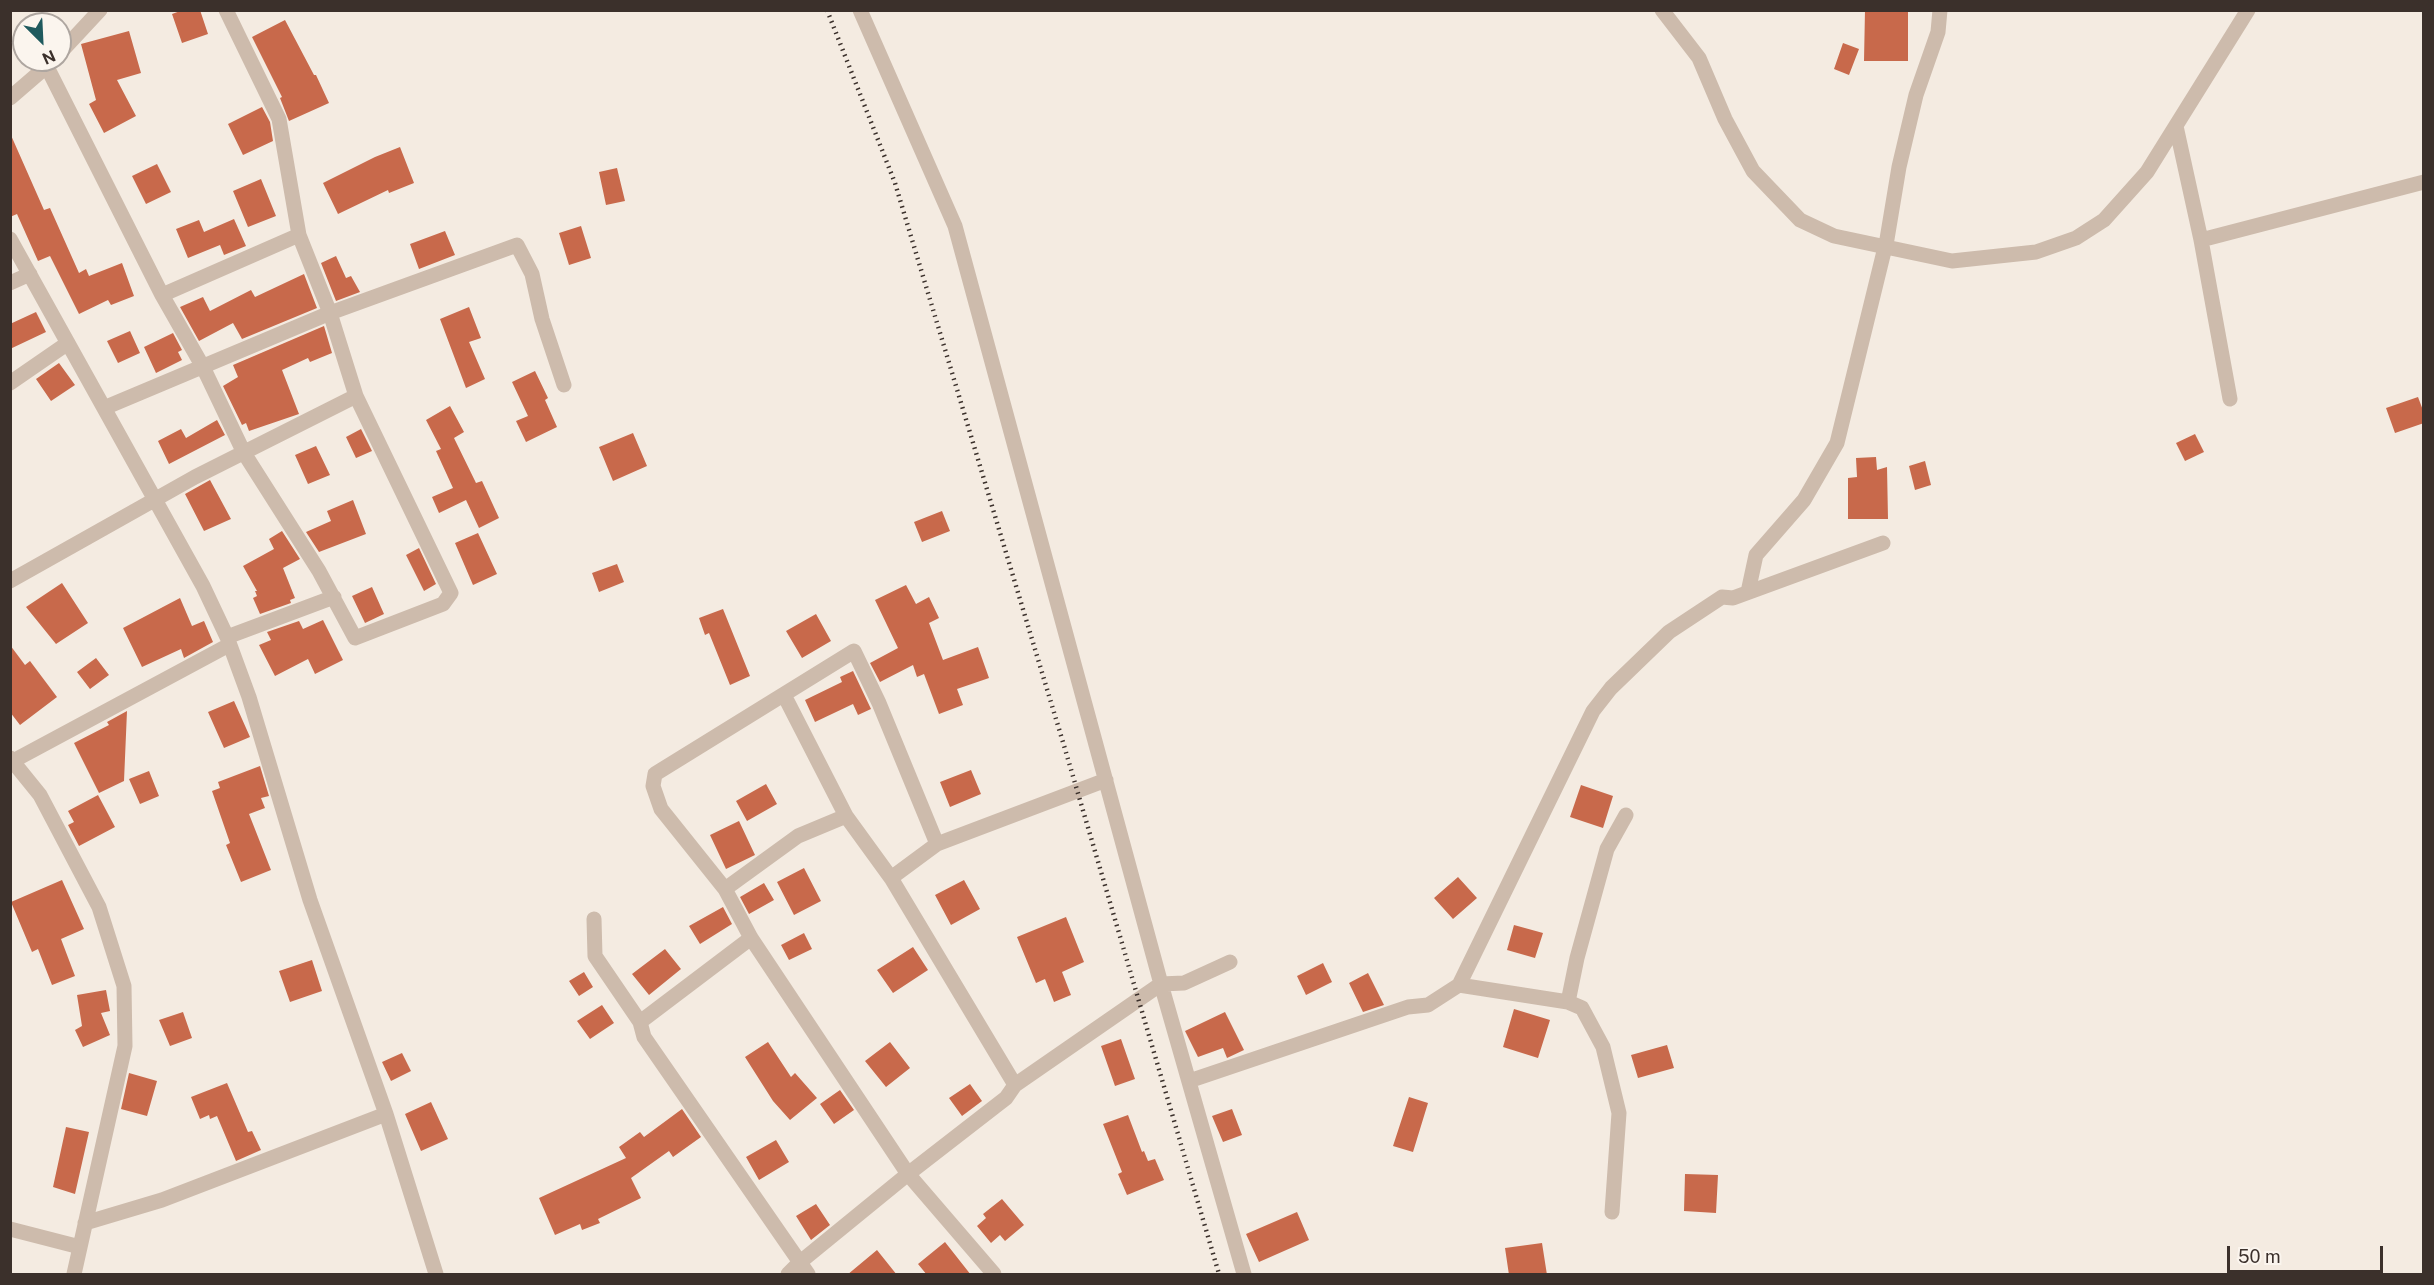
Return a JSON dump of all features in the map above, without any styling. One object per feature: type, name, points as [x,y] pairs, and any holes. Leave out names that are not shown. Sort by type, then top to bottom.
[{"type":"street","points":[[72,41],[100,10]]},
{"type":"street","points":[[55,72],[162,296],[203,366],[244,453],[334,597],[355,638],[443,604],[451,593],[356,396],[330,313],[299,235],[279,119],[226,10]]},
{"type":"street","points":[[860,10],[955,226],[1161,984],[1244,1275]]},
{"type":"street","points":[[1662,10],[1699,58],[1725,119],[1753,171],[1800,220],[1834,236],[1952,261],[2036,252],[2076,238],[2104,220],[2147,172],[2248,10]]},
{"type":"street","points":[[1748,592],[1756,555],[1804,500],[1837,443],[1885,247],[1899,167],[1916,95],[1938,32],[1940,10]]},
{"type":"street","points":[[10,98],[40,72]]},
{"type":"street","points":[[2176,126],[2230,399]]},
{"type":"street","points":[[2200,240],[2424,182]]},
{"type":"street","points":[[162,296],[299,235]]},
{"type":"street","points":[[10,238],[202,586],[228,641],[249,697],[310,900],[386,1114],[436,1275]]},
{"type":"street","points":[[104,408],[330,313],[517,245],[532,274],[542,319],[564,385]]},
{"type":"street","points":[[10,283],[30,274]]},
{"type":"street","points":[[10,383],[68,343]]},
{"type":"street","points":[[10,581],[156,501],[195,477],[356,396]]},
{"type":"street","points":[[1189,1081],[1408,1007],[1428,1005],[1459,985],[1593,711],[1611,688],[1669,632],[1722,597],[1733,598],[1882,543]]},
{"type":"street","points":[[74,1275],[125,1046],[124,986],[99,908],[40,795],[12,760],[228,641],[334,597]]},
{"type":"street","points":[[937,844],[879,703],[854,651],[655,774],[653,786],[661,809],[725,889],[751,938],[908,1174],[994,1275]]},
{"type":"street","points":[[784,695],[846,816],[891,878],[1015,1085]]},
{"type":"street","points":[[891,878],[937,844],[1106,780]]},
{"type":"street","points":[[1568,1002],[1577,958],[1607,849],[1626,815]]},
{"type":"street","points":[[725,889],[798,836],[846,816]]},
{"type":"street","points":[[594,919],[595,956],[640,1022],[644,1037],[803,1269]]},
{"type":"street","points":[[640,1022],[751,938]]},
{"type":"street","points":[[788,1275],[803,1269],[908,1174],[1006,1098],[1015,1085],[1161,984],[1184,983],[1230,962]]},
{"type":"street","points":[[1459,985],[1568,1002],[1582,1008],[1603,1047],[1619,1113],[1612,1212]]},
{"type":"street","points":[[85,1223],[162,1200],[386,1114]]},
{"type":"street","points":[[10,1229],[80,1247]]},
{"type":"building","points":[[183,10],[200,10],[208,34],[182,43],[172,14]]},
{"type":"building","points":[[1865,10],[1908,10],[1908,61],[1864,61]]},
{"type":"building","points":[[285,20],[329,103],[289,121],[280,98],[282,97],[252,37]]},
{"type":"building","points":[[129,31],[141,73],[117,80],[136,116],[104,133],[89,104],[96,100],[81,44]]},
{"type":"building","points":[[1843,43],[1859,49],[1849,75],[1834,69]]},
{"type":"building","points":[[262,107],[270,122],[273,141],[243,155],[228,124]]},
{"type":"building","points":[[10,133],[44,210],[50,208],[79,273],[86,269],[89,276],[122,263],[134,296],[111,305],[108,300],[79,314],[50,256],[38,261],[17,214],[10,217]]},
{"type":"building","points":[[400,147],[414,183],[389,193],[388,190],[338,214],[323,183]]},
{"type":"building","points":[[157,164],[171,192],[146,204],[132,176]]},
{"type":"building","points":[[617,168],[625,201],[606,205],[599,172]]},
{"type":"building","points":[[261,179],[276,216],[248,227],[233,191]]},
{"type":"building","points":[[234,219],[246,246],[224,255],[220,245],[188,258],[176,229],[199,220],[204,232]]},
{"type":"building","points":[[581,226],[591,258],[569,265],[559,233]]},
{"type":"building","points":[[445,231],[455,255],[419,269],[410,244]]},
{"type":"building","points":[[336,256],[346,278],[351,276],[360,292],[336,301],[321,263]]},
{"type":"building","points":[[304,274],[317,308],[242,339],[233,323],[199,341],[180,307],[203,297],[210,311],[251,290],[255,297]]},
{"type":"building","points":[[469,307],[481,338],[469,342],[485,379],[466,388],[440,319]]},
{"type":"building","points":[[36,312],[46,332],[10,349],[10,324]]},
{"type":"building","points":[[324,326],[332,353],[310,362],[308,358],[282,370],[299,414],[249,431],[246,423],[242,425],[223,386],[238,377],[233,365]]},
{"type":"building","points":[[130,331],[140,353],[118,363],[107,341]]},
{"type":"building","points":[[173,333],[182,350],[178,352],[182,360],[156,373],[144,347]]},
{"type":"building","points":[[59,363],[75,385],[51,401],[36,379]]},
{"type":"building","points":[[535,371],[548,398],[545,400],[557,427],[526,442],[516,421],[528,416],[512,382]]},
{"type":"building","points":[[2418,397],[2424,413],[2424,423],[2395,433],[2386,408]]},
{"type":"building","points":[[450,406],[464,432],[454,438],[476,483],[482,481],[499,518],[479,528],[466,500],[439,513],[432,497],[453,488],[436,451],[441,449],[426,420]]},
{"type":"building","points":[[217,420],[225,435],[169,464],[158,441],[181,429],[186,438]]},
{"type":"building","points":[[361,429],[372,451],[356,458],[346,437]]},
{"type":"building","points":[[633,433],[647,466],[613,481],[599,447]]},
{"type":"building","points":[[2195,434],[2204,452],[2185,461],[2176,443]]},
{"type":"building","points":[[316,446],[330,475],[308,484],[295,455]]},
{"type":"building","points":[[1876,457],[1877,470],[1887,467],[1888,519],[1848,519],[1848,478],[1857,477],[1856,458]]},
{"type":"building","points":[[1925,461],[1931,485],[1915,490],[1909,466]]},
{"type":"building","points":[[210,480],[231,519],[204,531],[185,494]]},
{"type":"building","points":[[353,500],[366,534],[319,552],[306,532],[331,521],[327,511]]},
{"type":"building","points":[[942,511],[950,531],[922,542],[914,522]]},
{"type":"building","points":[[282,531],[300,559],[283,568],[295,598],[290,600],[291,603],[260,614],[253,598],[257,596],[255,591],[257,591],[243,566],[274,549],[269,539]]},
{"type":"building","points":[[478,533],[497,574],[473,585],[455,543]]},
{"type":"building","points":[[419,548],[436,584],[424,591],[406,555]]},
{"type":"building","points":[[617,564],[624,582],[599,592],[592,573]]},
{"type":"building","points":[[62,583],[88,623],[56,644],[26,607]]},
{"type":"building","points":[[906,585],[916,604],[929,597],[939,618],[929,623],[943,660],[978,647],[989,678],[957,689],[963,705],[939,714],[924,674],[917,677],[913,665],[880,682],[870,663],[898,648],[875,600]]},
{"type":"building","points":[[372,587],[384,614],[365,623],[352,596]]},
{"type":"building","points":[[180,598],[192,626],[204,621],[213,642],[184,658],[181,649],[142,667],[123,628]]},
{"type":"building","points":[[723,609],[750,676],[730,685],[709,633],[705,635],[699,618]]},
{"type":"building","points":[[816,614],[831,641],[802,658],[786,631]]},
{"type":"building","points":[[323,620],[343,660],[315,674],[308,659],[275,676],[259,645],[271,640],[267,632],[299,621],[303,629]]},
{"type":"building","points":[[10,645],[25,665],[30,661],[57,697],[20,725],[10,712]]},
{"type":"building","points":[[96,658],[109,675],[90,689],[77,672]]},
{"type":"building","points":[[853,671],[871,709],[858,715],[853,704],[815,722],[805,700],[842,682],[840,677]]},
{"type":"building","points":[[234,701],[250,737],[224,748],[208,712]]},
{"type":"building","points":[[127,711],[124,781],[99,793],[74,743],[109,725],[107,722]]},
{"type":"building","points":[[260,766],[269,796],[261,798],[265,808],[249,814],[271,870],[241,882],[226,845],[230,843],[212,791],[220,788],[218,782]]},
{"type":"building","points":[[971,770],[981,794],[950,807],[940,782]]},
{"type":"building","points":[[149,771],[159,796],[140,804],[129,779]]},
{"type":"building","points":[[766,784],[777,804],[747,821],[736,801]]},
{"type":"building","points":[[1581,785],[1613,796],[1603,828],[1570,817]]},
{"type":"building","points":[[98,795],[115,827],[79,846],[68,825],[74,822],[68,811]]},
{"type":"building","points":[[739,821],[755,855],[726,869],[710,835]]},
{"type":"building","points":[[804,868],[821,901],[794,915],[777,882]]},
{"type":"building","points":[[1458,877],[1477,898],[1453,919],[1434,898]]},
{"type":"building","points":[[62,880],[84,929],[61,939],[75,976],[52,985],[38,949],[32,952],[11,902]]},
{"type":"building","points":[[964,880],[980,909],[951,925],[935,895]]},
{"type":"building","points":[[764,883],[774,900],[749,914],[740,897]]},
{"type":"building","points":[[723,907],[732,924],[700,944],[689,926]]},
{"type":"building","points":[[1066,917],[1084,962],[1062,972],[1071,995],[1054,1002],[1045,979],[1036,983],[1017,937]]},
{"type":"building","points":[[1514,925],[1543,933],[1535,958],[1507,950]]},
{"type":"building","points":[[804,933],[812,949],[789,960],[781,945]]},
{"type":"building","points":[[913,947],[928,970],[893,993],[877,970]]},
{"type":"building","points":[[665,949],[681,969],[649,995],[632,974]]},
{"type":"building","points":[[312,960],[322,991],[290,1002],[279,971]]},
{"type":"building","points":[[1323,963],[1332,982],[1306,995],[1297,976]]},
{"type":"building","points":[[584,972],[593,987],[579,996],[569,981]]},
{"type":"building","points":[[1368,973],[1384,1005],[1363,1012],[1349,983]]},
{"type":"building","points":[[106,990],[110,1011],[101,1013],[110,1035],[83,1047],[75,1030],[82,1026],[77,995]]},
{"type":"building","points":[[602,1005],[614,1023],[590,1039],[577,1021]]},
{"type":"building","points":[[1514,1009],[1550,1020],[1538,1058],[1503,1047]]},
{"type":"building","points":[[183,1012],[192,1038],[170,1046],[159,1020]]},
{"type":"building","points":[[1225,1012],[1244,1050],[1227,1058],[1223,1048],[1198,1057],[1185,1031]]},
{"type":"building","points":[[1121,1039],[1135,1079],[1115,1086],[1101,1046]]},
{"type":"building","points":[[768,1042],[791,1077],[795,1073],[817,1098],[790,1120],[773,1101],[745,1057]]},
{"type":"building","points":[[890,1042],[910,1068],[886,1087],[865,1061]]},
{"type":"building","points":[[1667,1045],[1674,1068],[1638,1078],[1631,1055]]},
{"type":"building","points":[[402,1053],[411,1071],[391,1081],[382,1062]]},
{"type":"building","points":[[129,1073],[157,1081],[147,1116],[121,1109]]},
{"type":"building","points":[[227,1083],[248,1132],[252,1131],[261,1150],[236,1161],[217,1116],[210,1119],[209,1115],[200,1119],[191,1097]]},
{"type":"building","points":[[970,1084],[982,1101],[962,1116],[949,1098]]},
{"type":"building","points":[[840,1090],[854,1110],[834,1124],[820,1104]]},
{"type":"building","points":[[1409,1097],[1428,1103],[1413,1152],[1393,1146]]},
{"type":"building","points":[[431,1102],[448,1139],[421,1151],[405,1114]]},
{"type":"building","points":[[682,1109],[701,1137],[673,1157],[669,1151],[631,1178],[641,1198],[598,1219],[600,1223],[582,1230],[580,1224],[555,1235],[539,1198],[626,1158],[619,1147],[640,1132],[644,1137]]},
{"type":"building","points":[[1232,1109],[1242,1135],[1223,1142],[1212,1116]]},
{"type":"building","points":[[1128,1115],[1142,1152],[1144,1151],[1148,1161],[1155,1159],[1164,1180],[1127,1195],[1118,1174],[1122,1172],[1103,1124]]},
{"type":"building","points":[[66,1127],[89,1132],[75,1194],[53,1187]]},
{"type":"building","points":[[776,1140],[789,1162],[759,1180],[746,1157]]},
{"type":"building","points":[[1685,1174],[1718,1175],[1716,1213],[1684,1211]]},
{"type":"building","points":[[1002,1199],[1024,1225],[1005,1241],[1000,1235],[991,1243],[977,1226],[986,1218],[983,1214]]},
{"type":"building","points":[[816,1204],[830,1225],[811,1240],[796,1216]]},
{"type":"building","points":[[1297,1212],[1309,1240],[1259,1262],[1246,1234]]},
{"type":"building","points":[[945,1242],[971,1275],[927,1275],[918,1264]]},
{"type":"building","points":[[1542,1243],[1547,1275],[1509,1275],[1505,1248]]},
{"type":"building","points":[[877,1250],[897,1275],[847,1275]]},
{"type":"railway","points":[[827,10],[895,183],[1065,749],[1219,1274]]}]
